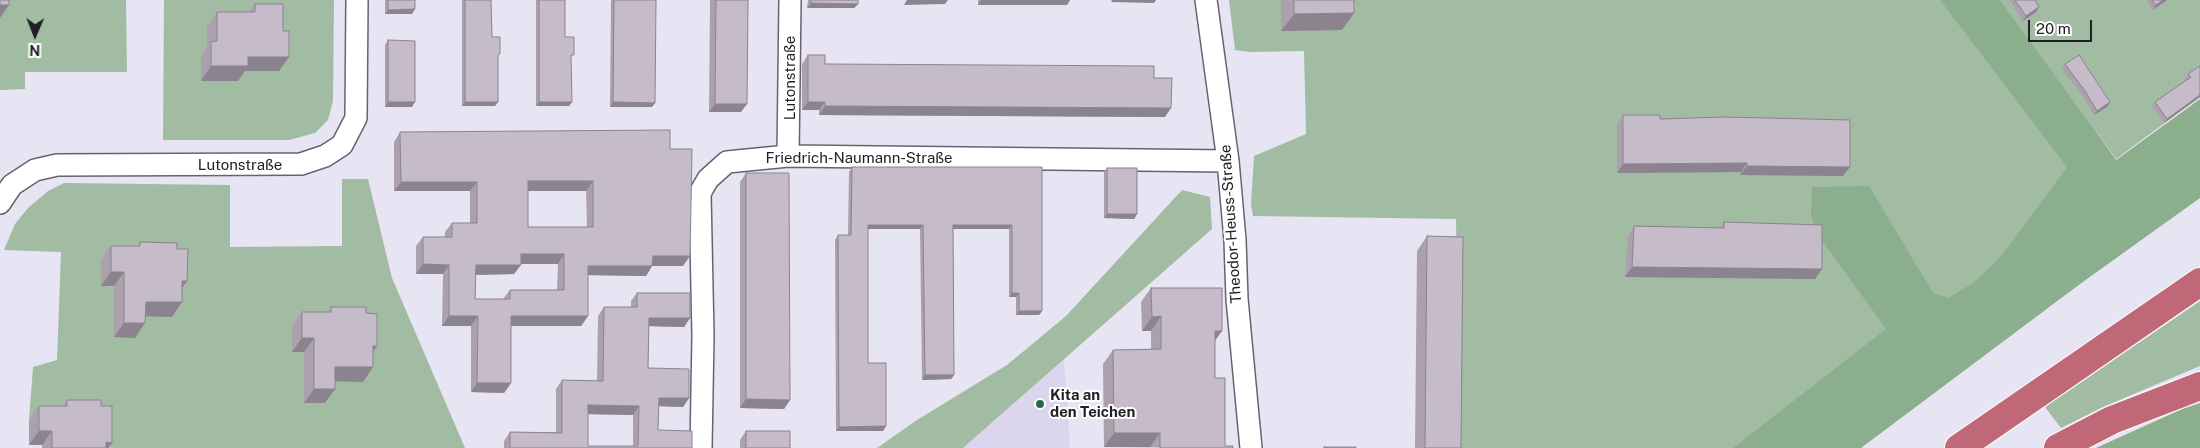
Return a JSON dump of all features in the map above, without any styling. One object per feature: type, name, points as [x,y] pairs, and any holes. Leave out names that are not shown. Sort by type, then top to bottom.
[{"type":"highway","points":[[1959,448],[2200,282]]},
{"type":"highway","points":[[2058,448],[2112,420],[2200,386]]},
{"type":"street","name":"Lutonstraße","points":[[0,203],[12,185],[35,170],[57,165],[301,164],[325,156],[342,145],[356,118],[357,0]]},
{"type":"street","name":"Lutonstraße","points":[[788,156],[790,0]]},
{"type":"street","name":"Theodor-Heuss-Straße","points":[[1206,0],[1228,161],[1235,240],[1237,299],[1251,448]]},
{"type":"street","name":"Friedrich-Naumann-Straße","points":[[701,448],[703,336],[700,193],[708,179],[727,162],[788,156],[1228,161]]},
{"type":"shaded area","name":"Kita an den Teichen","points":[[1064,359],[1070,448],[963,448]]},
{"type":"green space","points":[[0,0],[126,0],[127,72],[25,72],[25,89],[0,90]]},
{"type":"green space","points":[[164,0],[334,0],[333,101],[328,120],[315,133],[289,140],[163,140]]},
{"type":"green space","points":[[1229,0],[1281,0],[1282,31],[1342,0],[2200,0],[2200,97],[2116,159],[2091,123],[2116,160],[1861,448],[1459,448],[1456,219],[1253,216],[1251,204],[1254,156],[1306,134],[1304,51],[1250,52],[1235,50]]},
{"type":"green space","points":[[1940,0],[2000,0],[2116,160],[2200,99],[2200,198],[2080,284],[1861,448],[1733,448],[1886,329],[1816,232],[1811,214],[1812,187],[1869,186],[1933,293],[1948,298],[1973,283],[2000,258],[2067,167]]},
{"type":"green space","points":[[342,179],[368,179],[392,278],[465,448],[102,448],[57,420],[29,420],[33,367],[57,360],[61,252],[4,250],[15,224],[28,208],[48,191],[64,183],[230,185],[230,247],[342,246]],"holes":[[[127,286],[114,337],[114,293]]]},
{"type":"green space","points":[[1182,190],[1210,197],[1212,229],[963,448],[877,448],[917,420],[1007,365],[1066,316]]},
{"type":"green space","points":[[2200,301],[2200,366],[2103,407],[2061,428],[2045,407]]},
{"type":"green space","points":[[2200,403],[2200,448],[2096,448],[2182,409]]},
{"type":"building","points":[[0,0],[9,0],[9,5],[0,5]]},
{"type":"building","points":[[388,0],[415,0],[415,9],[388,10]]},
{"type":"building","points":[[465,0],[491,0],[492,37],[500,37],[498,102],[465,102]]},
{"type":"building","points":[[539,0],[565,0],[565,37],[574,37],[574,55],[571,55],[572,102],[539,102]]},
{"type":"building","points":[[614,0],[656,0],[655,103],[613,102]]},
{"type":"building","points":[[716,0],[748,0],[747,104],[715,104]]},
{"type":"building","points":[[811,0],[858,0],[858,4],[811,3]]},
{"type":"building","points":[[1294,0],[1354,0],[1354,13],[1294,14]]},
{"type":"building","points":[[2015,0],[2035,0],[2039,7],[2026,16]]},
{"type":"building","points":[[2152,0],[2163,0],[2156,5]]},
{"type":"building","points":[[255,4],[283,4],[283,31],[289,31],[289,57],[248,57],[248,66],[211,66],[211,42],[217,41],[217,12],[255,12]]},
{"type":"building","points":[[388,40],[415,41],[415,102],[388,102]]},
{"type":"building","points":[[808,55],[825,55],[825,64],[1154,66],[1154,78],[1172,78],[1171,108],[825,106],[825,102],[808,102]]},
{"type":"building","points":[[2079,55],[2110,102],[2097,111],[2065,64]]},
{"type":"building","points":[[2200,66],[2200,95],[2167,119],[2155,102],[2191,77],[2188,74]]},
{"type":"building","points":[[1623,115],[1660,115],[1660,119],[1724,117],[1850,120],[1850,167],[1747,166],[1747,163],[1623,164]]},
{"type":"building","points":[[670,130],[670,149],[692,149],[690,256],[653,256],[652,266],[588,266],[588,316],[511,316],[511,383],[477,383],[478,316],[449,316],[449,265],[423,264],[423,237],[452,237],[452,223],[477,223],[477,182],[401,182],[400,132]],"holes":[[[528,181],[593,181],[593,227],[528,227]],[[521,254],[564,254],[564,290],[510,290],[510,299],[475,299],[476,265],[521,265]]]},
{"type":"building","points":[[852,167],[1042,167],[1042,311],[1019,311],[1019,293],[1012,293],[1012,225],[953,225],[954,375],[925,375],[923,225],[868,225],[868,363],[886,363],[886,426],[839,427],[838,235],[851,235]]},
{"type":"building","points":[[1107,168],[1137,168],[1137,214],[1107,214]]},
{"type":"building","points":[[746,173],[789,173],[790,400],[746,399]]},
{"type":"building","points":[[1724,222],[1822,225],[1822,269],[1632,267],[1634,226],[1724,228]]},
{"type":"building","points":[[1427,236],[1463,237],[1461,448],[1425,448]]},
{"type":"building","points":[[140,242],[177,243],[177,249],[188,249],[187,281],[182,281],[182,302],[146,302],[145,323],[124,323],[124,272],[111,272],[111,246],[140,246]]},
{"type":"building","points":[[1151,288],[1222,288],[1222,331],[1215,331],[1215,378],[1225,378],[1225,446],[1233,446],[1233,448],[1160,448],[1160,433],[1114,433],[1113,350],[1161,349],[1161,316],[1152,317]]},
{"type":"building","points":[[637,293],[690,293],[690,318],[649,318],[648,368],[689,369],[689,398],[659,398],[658,430],[692,431],[692,448],[510,448],[510,432],[562,433],[562,380],[603,381],[604,307],[637,307]],"holes":[[[588,405],[639,406],[638,446],[588,446]]]},
{"type":"building","points":[[331,307],[366,307],[366,313],[377,314],[377,346],[373,346],[373,367],[335,367],[335,389],[314,389],[314,338],[302,338],[302,312],[331,312]]},
{"type":"building","points":[[67,400],[101,400],[101,406],[112,406],[112,443],[106,442],[106,448],[52,448],[52,431],[39,431],[39,406],[67,406]]},
{"type":"building","points":[[746,431],[790,431],[790,448],[746,448]]},
{"type":"building","points":[[1356,447],[1356,448],[1324,448]]},
{"type":"place","name":"Kita an den Teichen","points":[[1040,404]]}]
